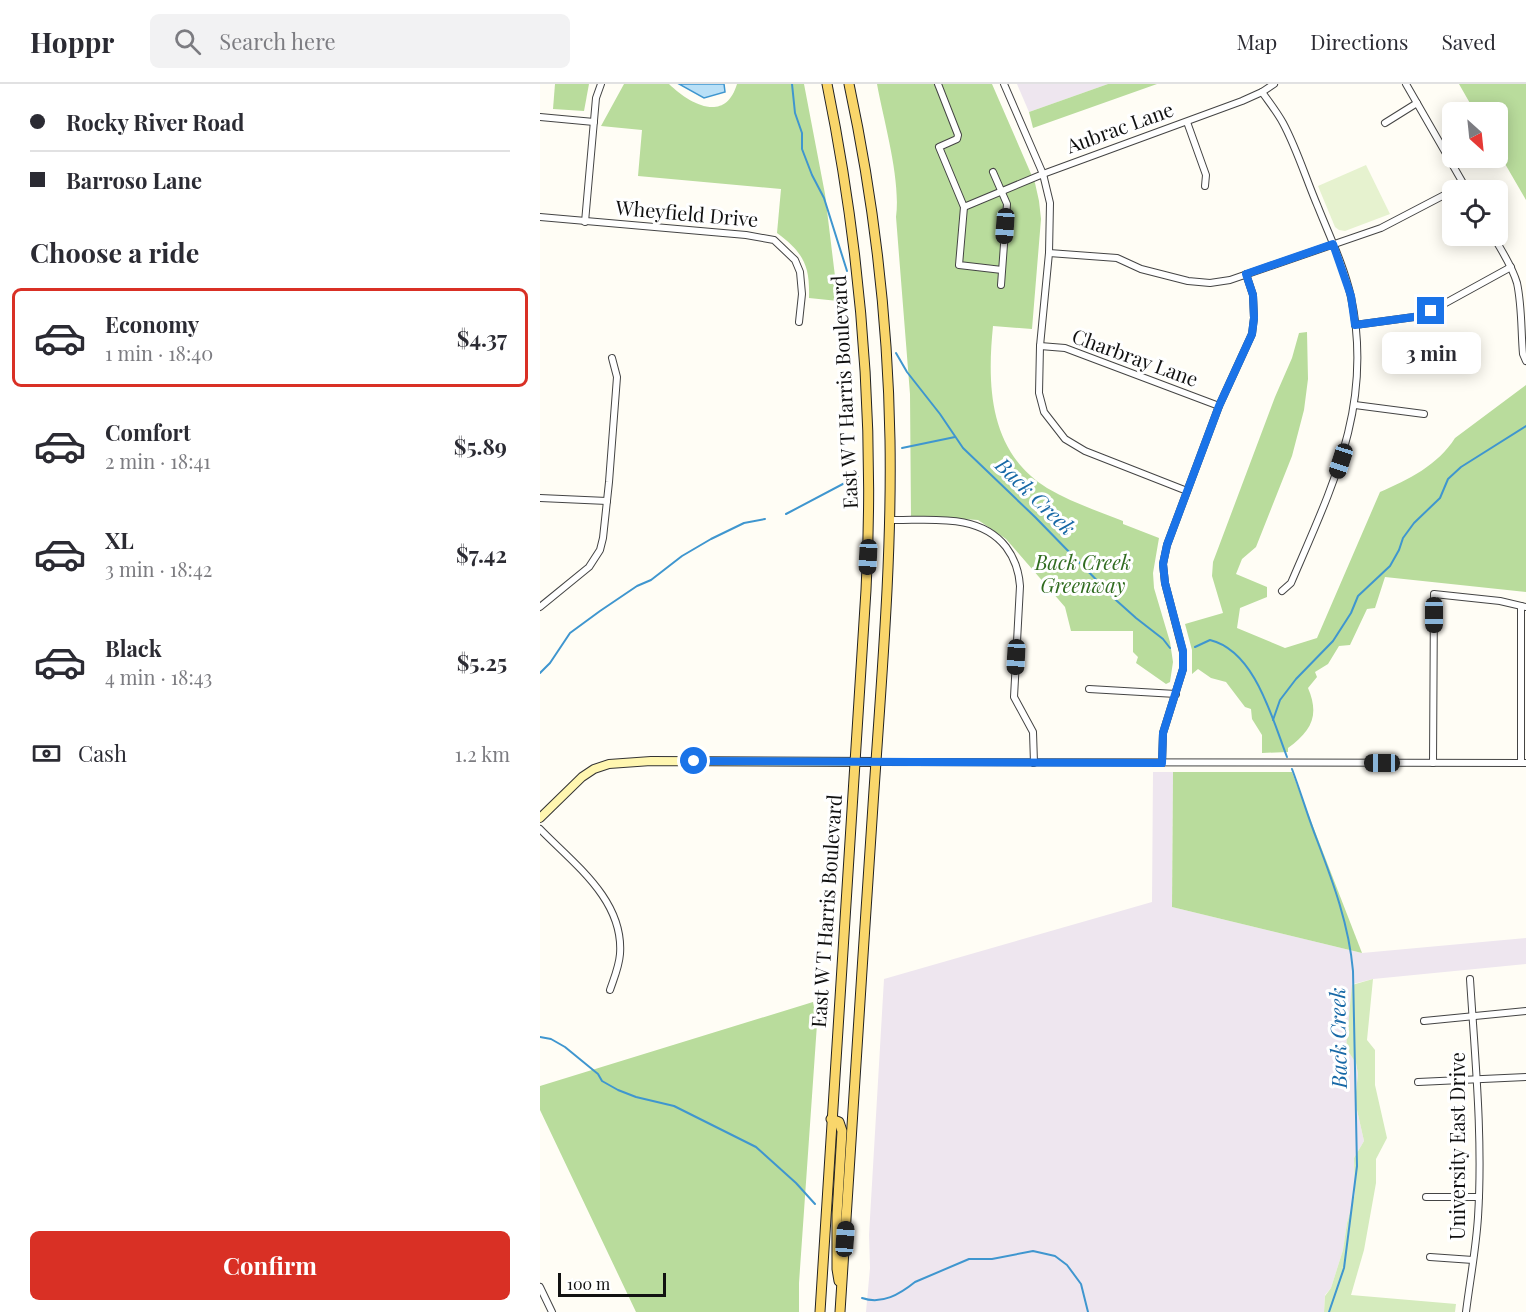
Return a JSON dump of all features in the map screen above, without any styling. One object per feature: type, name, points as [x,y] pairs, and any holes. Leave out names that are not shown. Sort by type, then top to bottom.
[{"type":"main road","name":"East W T Harris Boulevard","points":[[820,1312],[870,495],[869,413],[862,306],[853,230],[827,84]]},
{"type":"main road","name":"East W T Harris Boulevard","points":[[840,1312],[877,762],[890,520],[888,391],[879,274],[870,204],[849,84]]},
{"type":"main road","points":[[831,1119],[839,1122],[842,1128],[837,1269],[841,1289]]},
{"type":"street","points":[[585,222],[596,98],[601,84]]},
{"type":"street","points":[[938,84],[958,135],[957,139],[939,147],[963,207],[959,265],[1002,270]]},
{"type":"street","points":[[1004,84],[1043,174],[1050,203],[1050,253],[1040,346],[1039,393],[1044,412],[1065,439],[1085,451],[1187,491]]},
{"type":"street","name":"Aubrac Lane","points":[[963,207],[1043,174],[1263,92],[1274,84]]},
{"type":"street","points":[[1406,84],[1462,180]]},
{"type":"street","points":[[1263,92],[1284,125],[1333,244],[1351,296],[1358,365],[1355,405],[1336,477],[1291,583],[1282,591]]},
{"type":"street","points":[[1385,123],[1417,103]]},
{"type":"street","points":[[540,117],[594,122]]},
{"type":"street","points":[[1187,122],[1206,175],[1205,186]]},
{"type":"street","points":[[993,172],[1007,204],[1001,285]]},
{"type":"street","points":[[1050,253],[1117,258],[1141,269],[1188,281],[1210,283],[1230,280],[1381,228],[1442,196]]},
{"type":"street","name":"Wheyfield Drive","points":[[540,217],[746,235],[774,240],[795,260],[800,272],[802,294],[799,322]]},
{"type":"street","points":[[1499,246],[1511,267],[1519,297],[1523,354],[1526,361]]},
{"type":"street","points":[[1355,325],[1414,317],[1431,311],[1511,267]]},
{"type":"street","points":[[1162,763],[1163,733],[1183,669],[1183,651],[1167,592],[1163,564],[1167,545],[1219,406],[1252,334],[1253,295],[1246,274]]},
{"type":"street","name":"Charbray Lane","points":[[1040,346],[1065,348],[1219,406]]},
{"type":"street","points":[[540,607],[580,575],[596,558],[603,538],[617,377],[612,358]]},
{"type":"street","points":[[1355,405],[1424,414]]},
{"type":"street","points":[[540,498],[607,501]]},
{"type":"street","points":[[890,520],[972,523],[993,533],[1012,556],[1020,586],[1014,697],[1033,732],[1034,762]]},
{"type":"street","points":[[540,818],[582,777],[594,770],[609,764],[651,761],[1162,763],[1433,763],[1523,763],[1523,607],[1500,601],[1434,594],[1433,763]]},
{"type":"street","points":[[1089,689],[1176,694]]},
{"type":"street","points":[[540,829],[596,887],[613,913],[619,934],[620,955],[610,990]]},
{"type":"street","name":"University East Drive","points":[[1466,1312],[1479,1197],[1476,1078],[1470,980]]},
{"type":"street","points":[[1424,1021],[1526,1011]]},
{"type":"street","points":[[1418,1082],[1526,1077]]},
{"type":"street","points":[[1426,1197],[1479,1197]]},
{"type":"street","points":[[1430,1257],[1473,1260]]},
{"type":"street","points":[[540,1287],[552,1312]]},
{"type":"shaded area","points":[[1017,84],[1108,84],[1029,112]]},
{"type":"shaded area","points":[[1153,772],[1173,772],[1172,907],[1362,953],[1526,938],[1526,964],[1373,979],[1353,984],[1346,1048],[1356,1063],[1358,1074],[1355,1101],[1364,1141],[1354,1158],[1355,1194],[1343,1250],[1331,1288],[1325,1295],[1324,1312],[866,1312],[884,979],[1152,902]]},
{"type":"green space","points":[[555,84],[589,84],[584,111],[553,109]]},
{"type":"green space","points":[[624,84],[669,84],[697,103],[716,107],[724,104],[737,84],[804,84],[825,194],[838,301],[809,298],[808,277],[804,261],[794,247],[777,233],[781,189],[638,176],[642,130],[601,126]]},
{"type":"green space","name":"Back Creek Greenway","points":[[877,84],[992,84],[1035,183],[1041,219],[1032,329],[993,326],[991,372],[996,416],[1013,456],[1028,473],[1047,488],[1123,521],[1123,524],[1159,538],[1153,573],[1154,588],[1170,642],[1173,662],[1170,682],[1166,684],[1136,663],[1138,657],[1133,652],[1133,631],[1071,631],[1065,607],[1006,539],[978,520],[911,516],[910,394],[896,217],[896,186]]},
{"type":"green space","points":[[1108,84],[1157,84],[1033,128],[1029,112]]},
{"type":"green space","points":[[1459,84],[1526,84],[1526,200],[1507,168],[1508,102],[1469,102]]},
{"type":"green space","points":[[1366,165],[1390,214],[1345,231],[1339,230],[1335,227],[1318,186]]},
{"type":"green space","points":[[1307,332],[1308,379],[1304,410],[1292,456],[1256,547],[1242,559],[1236,574],[1267,587],[1267,597],[1240,608],[1237,628],[1285,648],[1317,638],[1380,492],[1412,477],[1431,464],[1455,438],[1526,385],[1526,592],[1385,577],[1375,608],[1367,609],[1350,645],[1339,646],[1328,664],[1315,672],[1317,677],[1308,688],[1312,698],[1313,715],[1308,729],[1288,748],[1288,752],[1262,753],[1262,735],[1252,719],[1251,709],[1245,707],[1226,682],[1211,678],[1198,669],[1192,674],[1192,650],[1185,624],[1223,613],[1212,576],[1213,562],[1292,358],[1299,333]]},
{"type":"green space","points":[[1173,772],[1292,772],[1362,953],[1172,907]]},
{"type":"green space","points":[[1373,979],[1367,1040],[1375,1050],[1375,1085],[1387,1138],[1376,1159],[1376,1183],[1364,1250],[1351,1295],[1456,1304],[1455,1312],[1324,1312],[1325,1296],[1331,1288],[1343,1250],[1355,1194],[1354,1158],[1364,1141],[1355,1101],[1358,1074],[1356,1063],[1346,1048],[1352,985]]},
{"type":"green space","points":[[813,1002],[817,1024],[799,1283],[799,1312],[636,1312],[540,1110],[540,1086]]},
{"type":"water","points":[[679,84],[724,84],[725,92],[704,98]]},
{"type":"waterway","name":"Back Creek","points":[[792,84],[795,113],[802,133],[802,149],[824,198],[847,271]]},
{"type":"waterway","name":"Back Creek","points":[[896,353],[907,372],[963,448],[1117,601],[1163,639],[1170,648]]},
{"type":"waterway","points":[[1273,720],[1280,700],[1296,679],[1333,641],[1351,613],[1358,596],[1390,566],[1403,538],[1414,523],[1440,498],[1448,479],[1461,467],[1526,426]]},
{"type":"waterway","points":[[902,448],[955,437]]},
{"type":"waterway","points":[[786,514],[858,476]]},
{"type":"waterway","points":[[540,673],[550,663],[570,633],[600,611],[711,539],[744,523],[765,519]]},
{"type":"waterway","name":"Back Creek","points":[[1195,647],[1210,640],[1226,647],[1239,657],[1260,688],[1287,757]]},
{"type":"waterway","name":"Back Creek","points":[[1292,769],[1340,904],[1353,971],[1357,1166],[1344,1268],[1329,1312]]},
{"type":"waterway","points":[[540,1037],[551,1039],[565,1047],[598,1074],[602,1081],[618,1090],[674,1106],[756,1147],[796,1183],[815,1204]]},
{"type":"waterway","points":[[862,1298],[877,1300],[890,1297],[915,1282],[969,1259],[992,1259],[1033,1251],[1055,1256],[1067,1265],[1081,1284],[1088,1312]]},
{"type":"route","points":[[694,761],[1162,763],[1163,733],[1183,669],[1183,651],[1169,601],[1163,564],[1167,545],[1219,406],[1252,334],[1253,295],[1246,274],[1333,244],[1351,296],[1355,325],[1414,317],[1431,311]]}]
